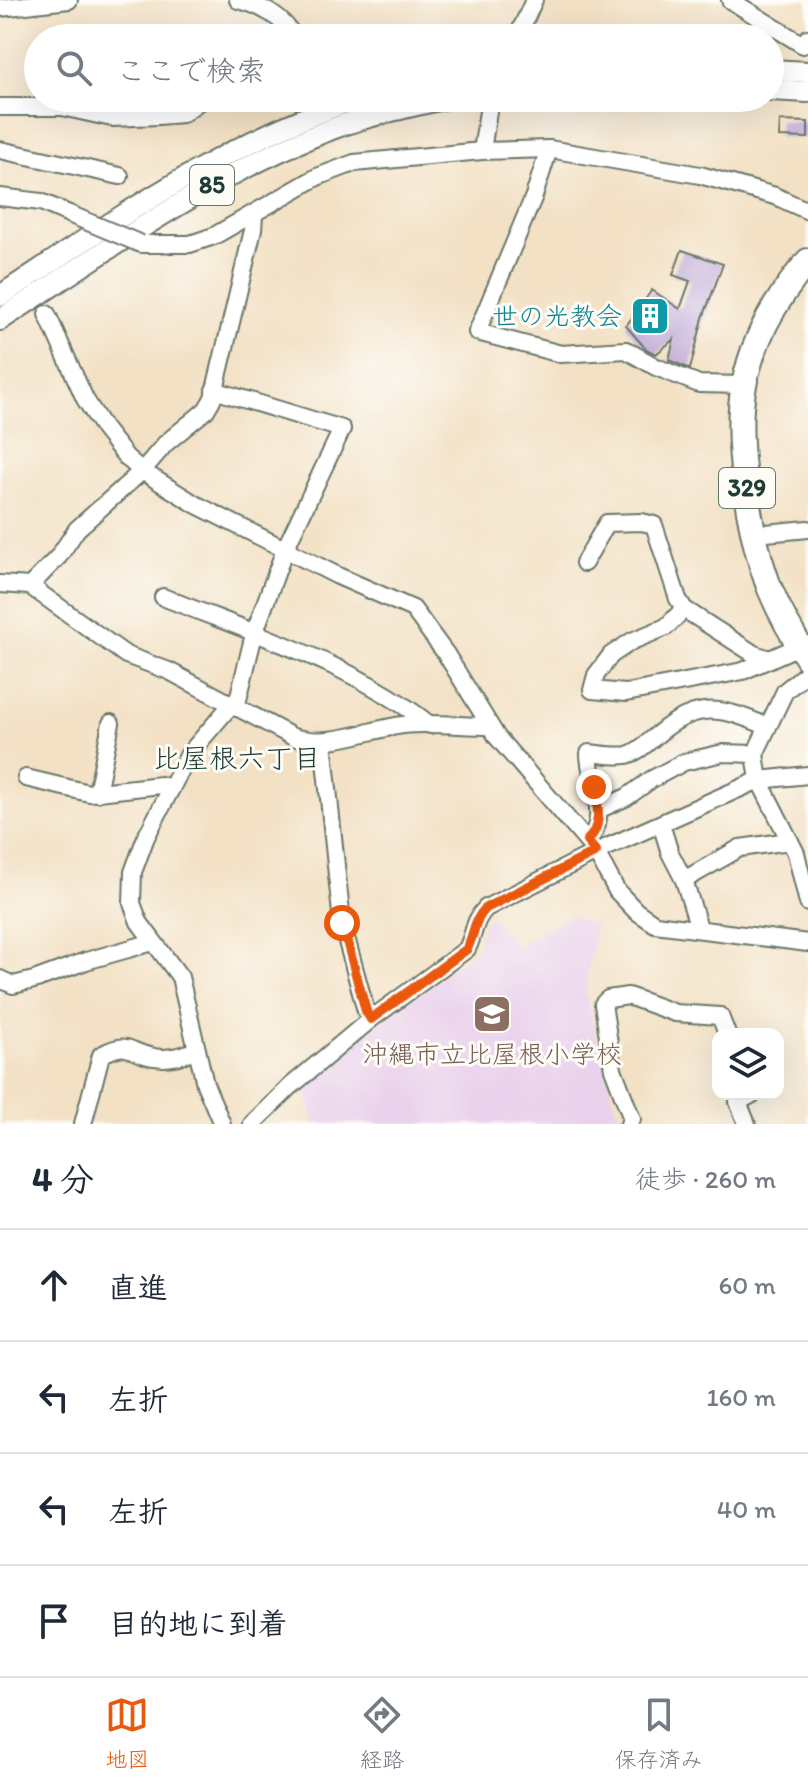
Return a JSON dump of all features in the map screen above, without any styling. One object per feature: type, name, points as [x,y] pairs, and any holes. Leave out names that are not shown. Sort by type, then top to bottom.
[{"type":"highway","name":"329","points":[[804,653],[771,593],[755,534],[743,452],[744,385],[756,346],[773,309],[808,261]]},
{"type":"main road","points":[[784,71],[808,72]]},
{"type":"main road","points":[[784,91],[808,92]]},
{"type":"main road","name":"85","points":[[0,296],[202,168],[285,125],[321,112]]},
{"type":"main road","name":"85","points":[[0,320],[145,224],[261,159],[322,132],[391,112]]},
{"type":"street","points":[[0,8],[69,0]]},
{"type":"street","points":[[238,0],[269,12],[286,24]]},
{"type":"street","points":[[523,24],[534,0]]},
{"type":"street","points":[[730,0],[769,24]]},
{"type":"street","points":[[784,33],[803,45],[808,38]]},
{"type":"street","points":[[0,107],[24,107]]},
{"type":"street","points":[[85,112],[112,118],[185,112]]},
{"type":"street","points":[[482,151],[488,112]]},
{"type":"street","points":[[549,149],[534,196],[477,332],[561,354],[626,350],[656,367],[699,384],[744,385]]},
{"type":"street","points":[[0,197],[41,202],[141,244],[190,244],[214,236],[317,177],[344,166],[373,159],[549,149],[700,175],[775,196],[808,211]]},
{"type":"street","points":[[0,150],[120,176]]},
{"type":"street","points":[[30,586],[59,556],[77,529],[142,471],[166,443],[206,410],[214,390],[254,215]]},
{"type":"street","points":[[47,314],[85,399],[126,457],[142,471],[195,504],[413,609],[446,654],[497,737],[592,846],[617,891],[636,911],[655,924],[808,943]]},
{"type":"street","points":[[214,390],[342,429],[285,549],[254,634],[234,706],[189,754],[146,837],[133,872],[132,903],[139,922],[180,977],[205,1084],[222,1124]]},
{"type":"street","points":[[584,563],[607,523],[642,522],[654,525],[684,609],[754,654],[770,659]]},
{"type":"street","points":[[755,534],[808,529]]},
{"type":"street","points":[[0,584],[30,586],[126,655],[169,671],[293,737],[311,742],[403,725],[490,726]]},
{"type":"street","points":[[163,597],[310,657],[401,702],[430,725]]},
{"type":"street","points":[[684,609],[666,627],[632,641],[611,655],[596,675],[592,690],[626,693],[650,689],[743,671],[770,659],[804,653]]},
{"type":"street","points":[[808,672],[785,691],[755,754],[759,780],[790,841],[804,879],[808,903]]},
{"type":"street","points":[[592,846],[598,810],[589,770],[589,753],[625,755],[640,749],[676,720],[692,712],[718,709],[766,726]]},
{"type":"street","points":[[97,793],[111,723]]},
{"type":"street","points":[[323,741],[342,923],[366,1011],[371,1019]]},
{"type":"street","points":[[598,810],[627,797],[684,762],[723,753],[755,754]]},
{"type":"street","points":[[252,1124],[291,1086],[371,1019],[467,949],[473,937],[476,918],[486,908],[592,846],[661,824],[759,780],[808,775]]},
{"type":"street","points":[[26,778],[97,793],[161,785],[171,789]]},
{"type":"street","points":[[661,824],[699,928]]},
{"type":"street","points":[[684,880],[740,848],[790,841]]},
{"type":"street","points":[[0,979],[13,985],[34,980],[153,942]]},
{"type":"street","points":[[629,1124],[632,1119],[613,1069],[603,1004],[608,999],[628,996],[675,1013],[720,1016],[725,1028]]},
{"type":"street","points":[[83,1124],[101,1055],[126,1046],[152,1057],[174,1058],[197,1050]]},
{"type":"street","points":[[742,1100],[738,1102],[747,1124]]},
{"type":"shaded area","name":"沖縄市立比屋根小学校","points":[[569,916],[596,924],[585,993],[620,1124],[314,1124],[306,1087],[363,1036],[476,950],[485,920],[492,917],[516,947]]},
{"type":"building","points":[[780,121],[808,122],[808,138],[779,137]]},
{"type":"building","points":[[682,250],[723,264],[703,318],[690,369],[669,360],[674,339],[656,354],[646,349],[626,326],[652,290],[680,309],[690,281],[673,275]]},
{"type":"place","name":"世の光教会","points":[[650,316]]},
{"type":"place","name":"沖縄市立比屋根小学校","points":[[492,1014]]},
{"type":"district","name":"比屋根六丁目","points":[[237,758]]},
{"type":"route","points":[[342,923],[366,1011],[371,1019],[467,949],[473,937],[476,918],[486,908],[596,852],[587,841],[595,833],[598,822],[594,787]]}]
